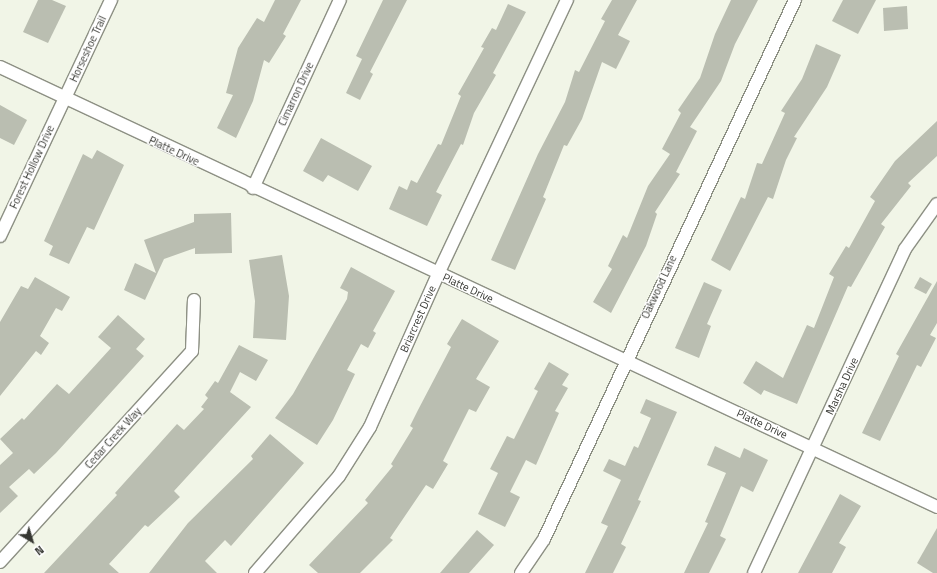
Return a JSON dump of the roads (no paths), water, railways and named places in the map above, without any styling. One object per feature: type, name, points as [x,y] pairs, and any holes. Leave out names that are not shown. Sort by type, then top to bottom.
[{"type":"street","name":"Horseshoe Trail","points":[[65,99],[112,0]]},
{"type":"street","name":"Cimarron Drive","points":[[253,188],[340,0]]},
{"type":"street","name":"Briarcrest Drive","points":[[255,573],[339,476],[370,427],[438,274],[567,0]]},
{"type":"street","name":"Oakwood Lane","points":[[521,573],[544,539],[624,360],[795,0]]},
{"type":"street","name":"Platte Drive","points":[[0,67],[253,188],[937,506]]},
{"type":"street","name":"Forest Hollow Drive","points":[[0,236],[65,99]]},
{"type":"street","name":"Marsha Drive","points":[[754,573],[905,249],[937,204]]},
{"type":"street","name":"Cedar Creek Way","points":[[0,562],[192,351],[194,300]]}]
